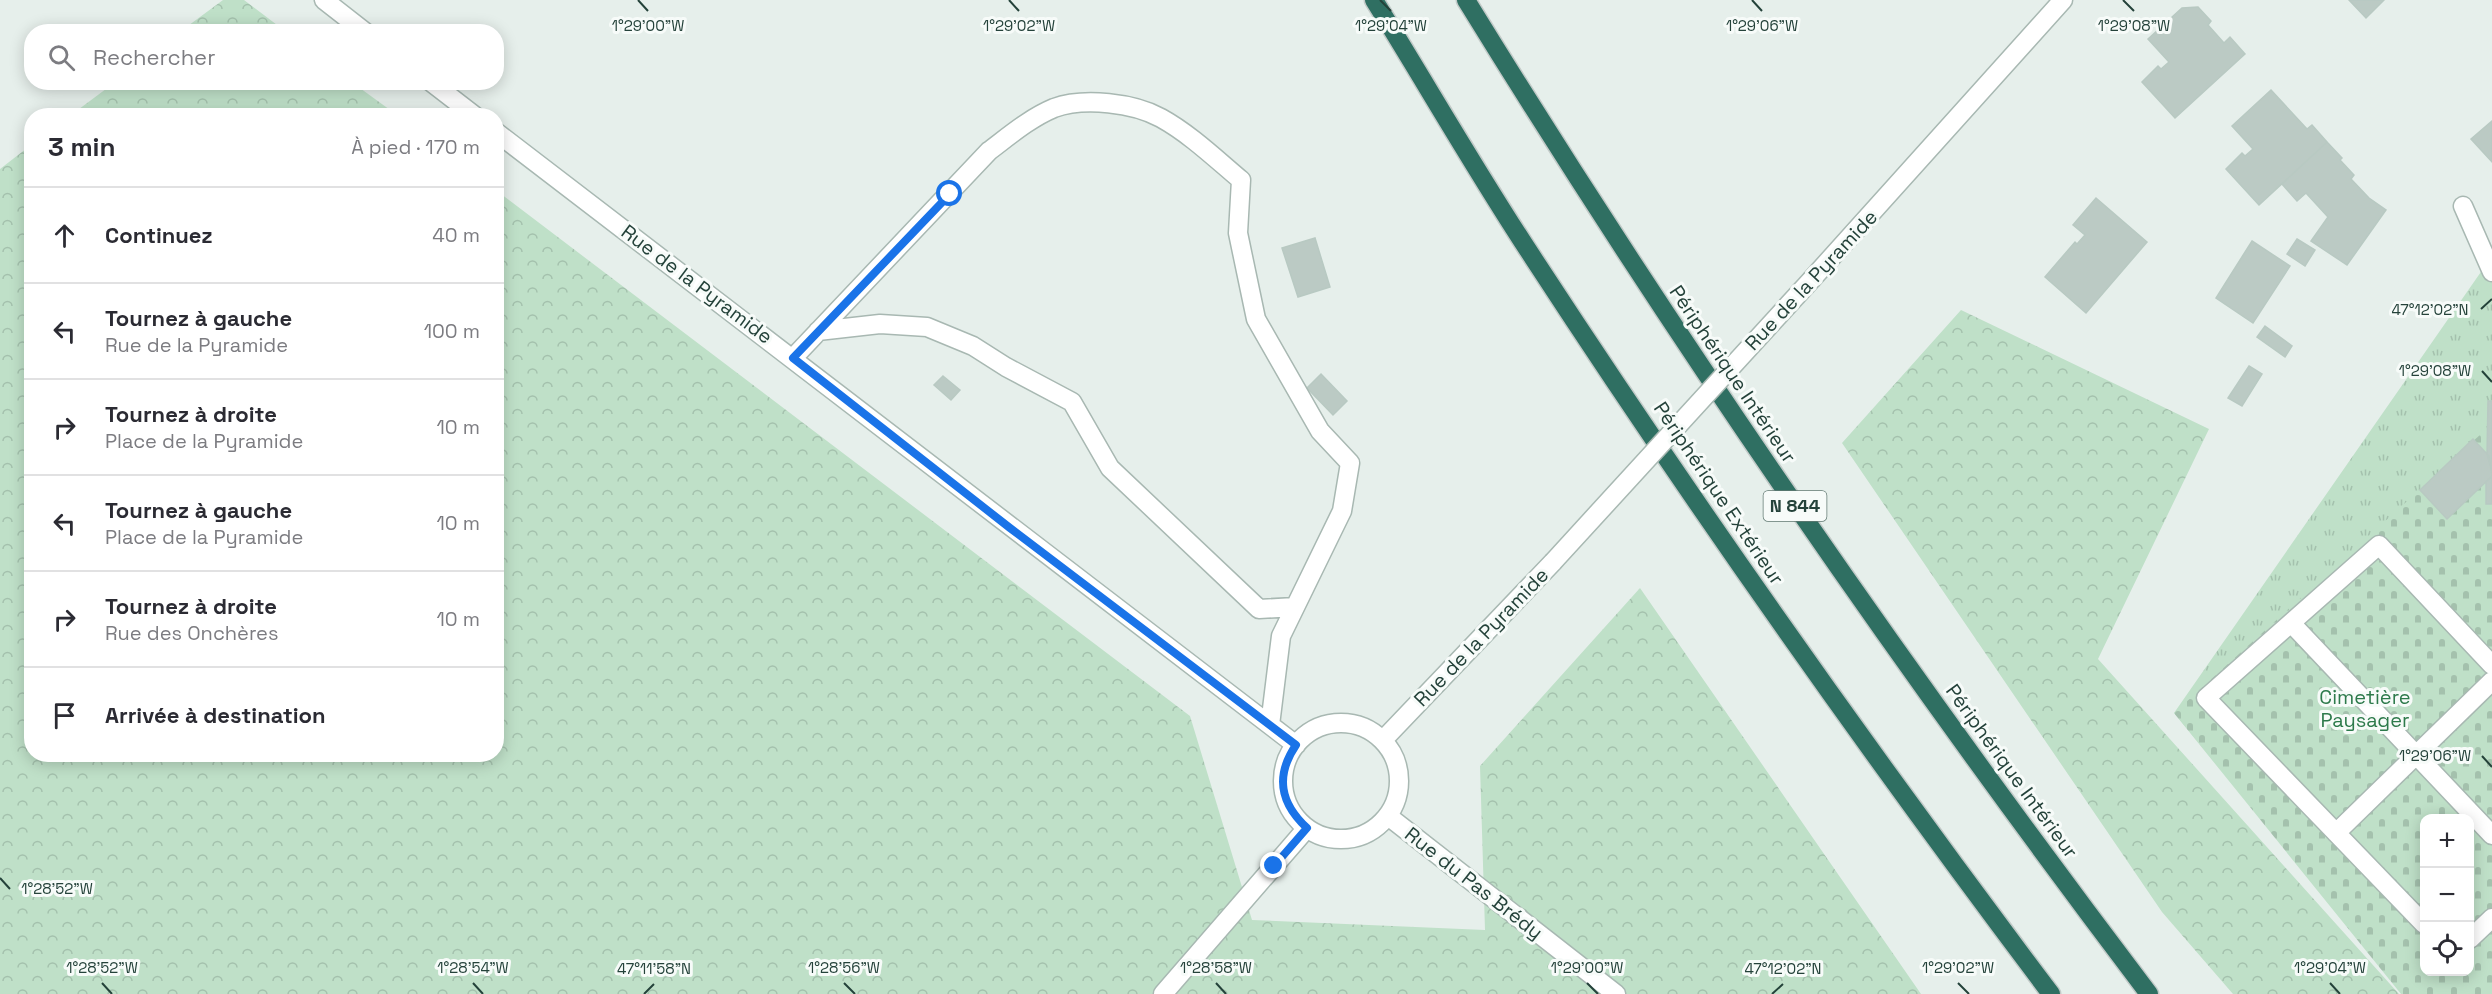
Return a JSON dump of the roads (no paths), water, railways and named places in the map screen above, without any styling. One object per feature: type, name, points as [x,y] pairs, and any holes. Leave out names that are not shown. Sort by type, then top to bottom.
[{"type":"highway","name":"Périphérique Extérieur","points":[[1374,0],[1525,246],[1772,610],[1893,783],[2051,994]]},
{"type":"highway","name":"Périphérique Intérieur","points":[[1466,0],[1620,246],[1750,440],[1948,723],[2150,994]]},
{"type":"street","points":[[324,0],[355,24]]},
{"type":"street","name":"Rue de la Pyramide","points":[[1383,740],[1552,562],[1812,279],[2063,0]]},
{"type":"street","points":[[441,90],[465,108]]},
{"type":"street","points":[[793,358],[989,151],[1021,127],[1055,108],[1091,102],[1126,105],[1161,118],[1241,180],[1239,233],[1256,319],[1320,431],[1350,463],[1342,511],[1281,636],[1270,725]]},
{"type":"street","name":"Rue de la Pyramide","points":[[504,138],[1296,745]]},
{"type":"street","points":[[2463,206],[2492,272]]},
{"type":"street","points":[[818,331],[880,324],[927,327],[973,346],[1006,367],[1072,402],[1110,468],[1258,609],[1295,607]]},
{"type":"street","points":[[2422,922],[2206,698],[2379,545],[2492,665]]},
{"type":"street","points":[[2291,623],[2492,835]]},
{"type":"street","points":[[2336,833],[2492,681]]},
{"type":"street","points":[[1345,722],[1365,727],[1383,740],[1393,753],[1398,769],[1399,786],[1396,801],[1388,816],[1377,827],[1350,838],[1334,839],[1307,828],[1287,804],[1283,789],[1283,773],[1287,758],[1296,745],[1308,732],[1323,725],[1345,722]]},
{"type":"street","name":"Rue du Pas Brédy","points":[[1388,816],[1616,994]]},
{"type":"street","points":[[1163,994],[1307,828]]},
{"type":"street","points":[[2474,934],[2492,918]]},
{"type":"park label","name":"Cimetière Paysager","points":[[2365,708]]}]
